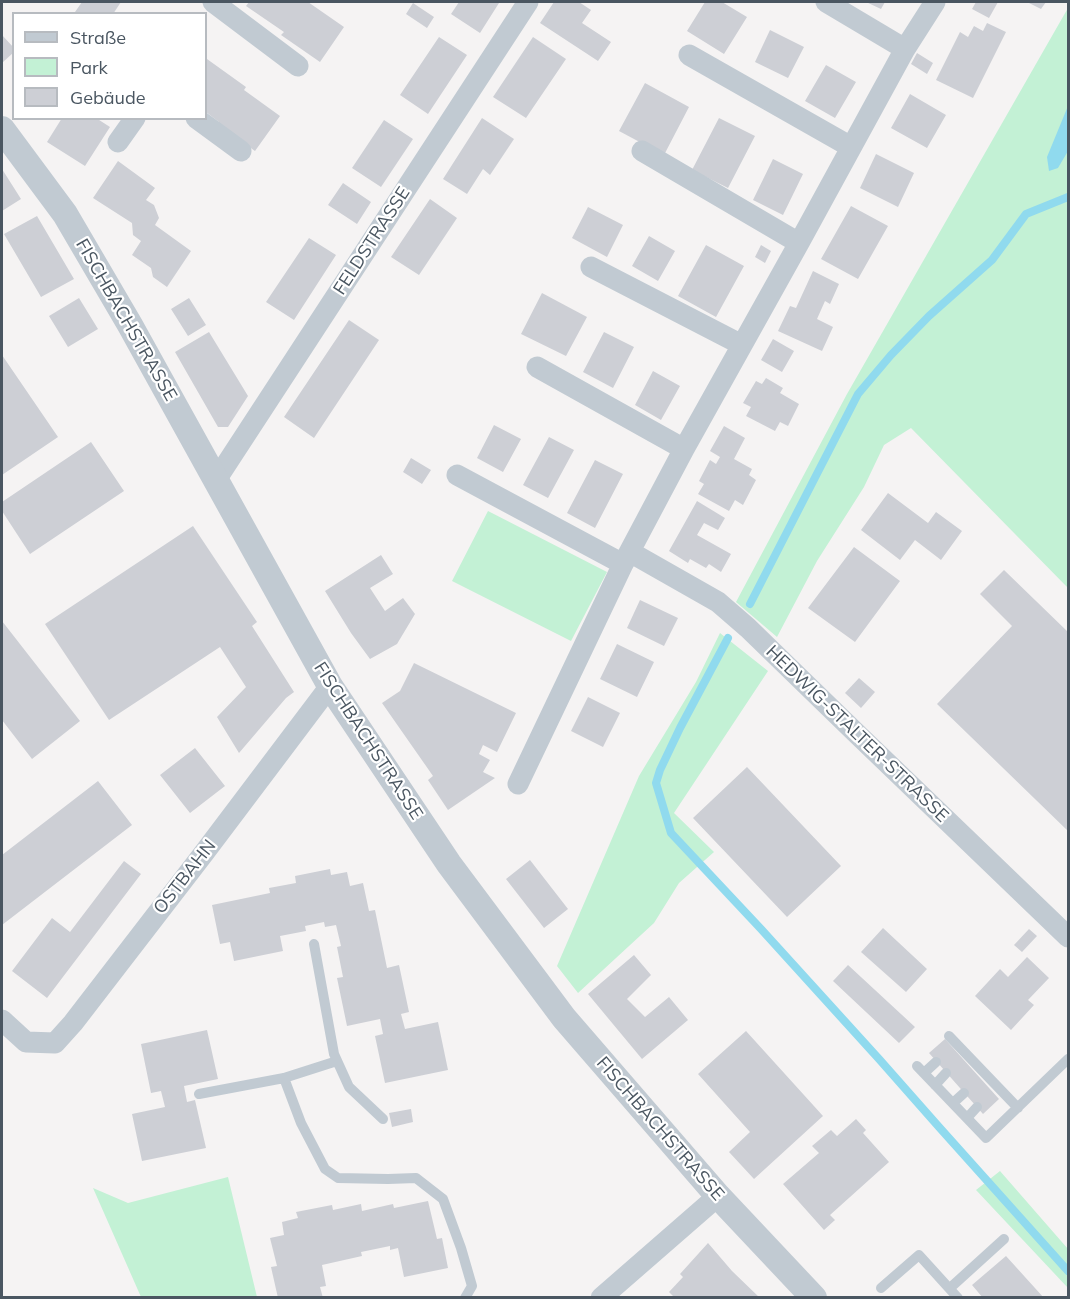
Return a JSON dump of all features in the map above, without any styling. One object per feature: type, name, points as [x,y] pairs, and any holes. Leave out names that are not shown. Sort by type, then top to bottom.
[{"type":"street","points":[[212,2],[298,66]]},
{"type":"street","name":"FELDSTRASSE","points":[[216,480],[528,2]]},
{"type":"street","points":[[826,2],[905,49]]},
{"type":"street","points":[[518,784],[626,558],[684,449],[905,49],[935,2]]},
{"type":"street","points":[[689,55],[851,147]]},
{"type":"street","points":[[118,142],[134,120]]},
{"type":"street","points":[[199,120],[241,151]]},
{"type":"street","name":"FISCHBACHSTRASSE","points":[[2,129],[65,214],[130,325],[330,686],[449,864],[564,1018],[718,1196],[814,1298]]},
{"type":"street","points":[[642,152],[799,243]]},
{"type":"street","points":[[591,267],[742,345]]},
{"type":"street","points":[[537,367],[684,449]]},
{"type":"street","name":"HEDWIG-STALTER-STRASSE","points":[[457,476],[718,602],[748,628],[1068,937]]},
{"type":"street","name":"OSTBAHN","points":[[2,1020],[26,1041],[55,1042],[73,1023],[330,686]]},
{"type":"street","points":[[601,1298],[718,1196]]},
{"type":"lane","points":[[314,944],[334,1054],[349,1087],[383,1119]]},
{"type":"lane","points":[[952,1042],[996,1090],[1018,1108]]},
{"type":"lane","points":[[936,1062],[921,1070],[986,1138],[1068,1059]]},
{"type":"lane","points":[[199,1094],[284,1078],[337,1060]]},
{"type":"lane","points":[[935,1085],[946,1073]]},
{"type":"lane","points":[[284,1078],[301,1123],[325,1169],[338,1178],[416,1178],[443,1199],[461,1248],[471,1286],[465,1298]]},
{"type":"lane","points":[[953,1103],[964,1093]]},
{"type":"lane","points":[[967,1118],[977,1107]]},
{"type":"lane","points":[[950,1288],[1004,1239]]},
{"type":"lane","points":[[881,1288],[919,1255],[958,1298]]},
{"type":"green space","points":[[1068,8],[1068,588],[911,428],[884,445],[864,487],[817,561],[777,637],[736,602],[847,394]]},
{"type":"green space","points":[[488,511],[607,572],[571,641],[452,581]]},
{"type":"green space","points":[[720,633],[768,671],[674,813],[714,852],[679,883],[654,923],[578,993],[557,966],[639,776],[696,682]]},
{"type":"green space","points":[[1000,1171],[1068,1249],[1068,1288],[976,1190]]},
{"type":"green space","points":[[228,1177],[257,1297],[141,1297],[93,1188],[128,1203]]},
{"type":"water","points":[[1068,106],[1068,151],[1058,168],[1049,171],[1047,157]]},
{"type":"building","points":[[82,2],[121,2],[114,12],[75,12]]},
{"type":"building","points":[[249,2],[308,2],[344,27],[320,62],[281,35],[284,32],[246,6]]},
{"type":"building","points":[[459,2],[499,3],[480,33],[451,14]]},
{"type":"building","points":[[554,2],[579,2],[591,10],[582,23],[611,42],[598,61],[540,23]]},
{"type":"building","points":[[705,2],[722,2],[747,17],[724,54],[687,31]]},
{"type":"building","points":[[866,2],[885,2],[881,9]]},
{"type":"building","points":[[976,2],[998,2],[989,18],[972,9]]},
{"type":"building","points":[[1027,2],[1046,2],[1041,9]]},
{"type":"building","points":[[413,3],[434,17],[427,28],[406,14]]},
{"type":"building","points":[[987,23],[1006,32],[973,98],[936,80],[960,32],[968,37],[974,26],[983,31]]},
{"type":"building","points":[[770,30],[804,47],[788,78],[755,62]]},
{"type":"building","points":[[2,35],[12,46],[12,54],[2,63]]},
{"type":"building","points":[[439,37],[467,55],[428,114],[400,95]]},
{"type":"building","points":[[533,37],[566,59],[526,118],[493,97]]},
{"type":"building","points":[[917,53],[933,63],[927,74],[911,64]]},
{"type":"building","points":[[207,59],[246,87],[244,90],[280,116],[255,151],[217,124],[219,122],[207,113]]},
{"type":"building","points":[[826,65],[856,82],[835,118],[805,101]]},
{"type":"building","points":[[645,83],[689,107],[664,155],[619,131]]},
{"type":"building","points":[[910,94],[946,115],[927,148],[891,128]]},
{"type":"building","points":[[482,118],[514,139],[490,175],[483,169],[467,194],[443,179]]},
{"type":"building","points":[[719,118],[755,136],[728,188],[692,170]]},
{"type":"building","points":[[61,120],[99,120],[110,127],[85,166],[47,142]]},
{"type":"building","points":[[384,120],[413,139],[381,187],[352,168]]},
{"type":"building","points":[[876,154],[914,173],[898,207],[860,188]]},
{"type":"building","points":[[773,159],[803,174],[783,215],[753,200]]},
{"type":"building","points":[[118,161],[155,188],[146,200],[154,205],[159,218],[155,225],[191,251],[167,287],[153,277],[151,268],[132,255],[141,241],[133,235],[132,223],[93,198]]},
{"type":"building","points":[[2,169],[21,199],[2,211]]},
{"type":"building","points":[[343,183],[371,202],[357,224],[328,205]]},
{"type":"building","points":[[430,199],[457,218],[419,275],[391,257]]},
{"type":"building","points":[[851,206],[888,226],[858,279],[821,259]]},
{"type":"building","points":[[588,207],[623,225],[607,257],[572,238]]},
{"type":"building","points":[[37,216],[74,279],[41,297],[4,234]]},
{"type":"building","points":[[649,236],[675,251],[658,281],[632,266]]},
{"type":"building","points":[[309,238],[336,255],[294,320],[266,302]]},
{"type":"building","points":[[706,245],[744,266],[716,317],[678,296]]},
{"type":"building","points":[[761,245],[771,251],[765,263],[755,257]]},
{"type":"building","points":[[813,271],[839,284],[830,304],[825,301],[817,319],[833,327],[822,351],[778,331],[790,306],[796,308]]},
{"type":"building","points":[[542,293],[587,317],[566,356],[521,334]]},
{"type":"building","points":[[79,298],[98,329],[68,347],[49,316]]},
{"type":"building","points":[[189,298],[206,325],[188,336],[171,309]]},
{"type":"building","points":[[349,320],[379,340],[314,438],[284,417]]},
{"type":"building","points":[[209,332],[248,396],[228,427],[218,427],[175,352]]},
{"type":"building","points":[[604,332],[634,347],[613,388],[583,372]]},
{"type":"building","points":[[773,339],[794,351],[782,372],[761,360]]},
{"type":"building","points":[[2,355],[58,437],[2,475]]},
{"type":"building","points":[[653,371],[680,386],[661,420],[635,405]]},
{"type":"building","points":[[766,378],[783,388],[780,393],[799,404],[788,426],[780,422],[775,431],[746,416],[751,407],[743,403],[756,381],[762,384]]},
{"type":"building","points":[[494,425],[521,439],[503,472],[477,458]]},
{"type":"building","points":[[724,426],[745,438],[734,459],[752,469],[749,475],[756,480],[743,505],[735,500],[729,511],[698,494],[704,484],[699,481],[710,460],[716,464],[720,457],[710,451]]},
{"type":"building","points":[[549,437],[574,450],[548,498],[523,485]]},
{"type":"building","points":[[91,442],[124,491],[30,554],[2,511],[2,502]]},
{"type":"building","points":[[411,458],[431,470],[422,484],[403,472]]},
{"type":"building","points":[[595,460],[623,474],[595,528],[567,513]]},
{"type":"building","points":[[888,493],[928,523],[936,512],[962,531],[941,560],[915,540],[900,560],[861,530]]},
{"type":"building","points":[[697,501],[725,518],[718,530],[704,523],[697,535],[731,554],[721,572],[709,564],[706,568],[690,559],[688,563],[669,551]]},
{"type":"building","points":[[193,526],[257,622],[252,626],[294,692],[286,698],[239,753],[217,717],[246,687],[220,647],[109,720],[45,624]]},
{"type":"building","points":[[854,547],[900,581],[855,642],[808,608]]},
{"type":"building","points":[[381,555],[393,574],[370,588],[385,611],[403,598],[415,614],[397,644],[370,659],[325,591]]},
{"type":"building","points":[[1004,570],[1068,632],[1068,831],[937,704],[1012,626],[980,594]]},
{"type":"building","points":[[640,600],[678,618],[664,646],[627,628]]},
{"type":"building","points":[[2,621],[80,721],[32,759],[2,720]]},
{"type":"building","points":[[617,644],[654,662],[637,697],[600,679]]},
{"type":"building","points":[[414,663],[516,713],[497,752],[483,745],[479,754],[490,760],[483,772],[495,778],[448,810],[428,780],[433,776],[382,703],[400,691]]},
{"type":"building","points":[[859,678],[875,692],[861,708],[845,693]]},
{"type":"building","points":[[588,697],[620,713],[603,747],[571,731]]},
{"type":"building","points":[[195,748],[225,786],[190,813],[160,775]]},
{"type":"building","points":[[747,767],[841,866],[787,917],[693,818]]},
{"type":"building","points":[[98,781],[132,825],[2,925],[2,855]]},
{"type":"building","points":[[530,860],[568,909],[544,928],[506,879]]},
{"type":"building","points":[[124,861],[141,874],[47,998],[12,971],[52,918],[70,932]]},
{"type":"building","points":[[330,869],[331,875],[347,872],[350,886],[363,883],[369,911],[375,910],[387,968],[399,965],[409,1012],[401,1014],[405,1029],[438,1022],[448,1070],[385,1083],[375,1036],[383,1034],[380,1019],[347,1026],[337,978],[343,977],[337,947],[341,946],[336,925],[325,927],[324,922],[305,926],[306,931],[280,936],[283,951],[234,961],[230,942],[220,944],[212,905],[270,893],[269,888],[296,883],[295,876]]},
{"type":"building","points":[[883,928],[927,969],[906,992],[861,952]]},
{"type":"building","points":[[1029,929],[1037,936],[1022,952],[1014,945]]},
{"type":"building","points":[[634,955],[651,975],[627,999],[645,1017],[669,997],[688,1020],[642,1059],[588,994]]},
{"type":"building","points":[[1027,957],[1049,978],[1028,1000],[1034,1005],[1011,1030],[975,996],[1000,969],[1008,977]]},
{"type":"building","points":[[848,965],[915,1027],[899,1043],[833,981]]},
{"type":"building","points":[[207,1030],[218,1079],[184,1086],[187,1102],[195,1100],[206,1148],[142,1161],[132,1114],[165,1107],[161,1091],[151,1093],[141,1044]]},
{"type":"building","points":[[746,1031],[823,1116],[754,1179],[729,1152],[750,1132],[698,1074]]},
{"type":"building","points":[[945,1039],[999,1099],[983,1114],[929,1053]]},
{"type":"building","points":[[411,1109],[413,1122],[392,1127],[389,1113]]},
{"type":"building","points":[[856,1119],[866,1130],[863,1133],[889,1162],[830,1215],[835,1220],[824,1230],[783,1184],[819,1153],[812,1146],[831,1130],[837,1136]]},
{"type":"building","points":[[428,1201],[437,1239],[442,1238],[448,1268],[404,1277],[398,1248],[390,1250],[390,1246],[361,1252],[362,1256],[322,1265],[326,1286],[320,1287],[323,1298],[278,1298],[271,1267],[277,1266],[270,1238],[284,1235],[282,1222],[298,1218],[296,1212],[332,1205],[333,1210],[361,1204],[362,1211],[393,1204],[394,1208]]},
{"type":"building","points":[[708,1243],[760,1298],[675,1298],[669,1292],[683,1277],[680,1274]]},
{"type":"building","points":[[1006,1256],[1044,1298],[983,1298],[972,1285]]},
{"type":"waterway","points":[[750,604],[858,394],[891,355],[929,316],[992,260],[1026,214],[1068,197]]},
{"type":"waterway","points":[[728,638],[680,728],[656,783],[671,833],[879,1059],[1068,1271]]}]
